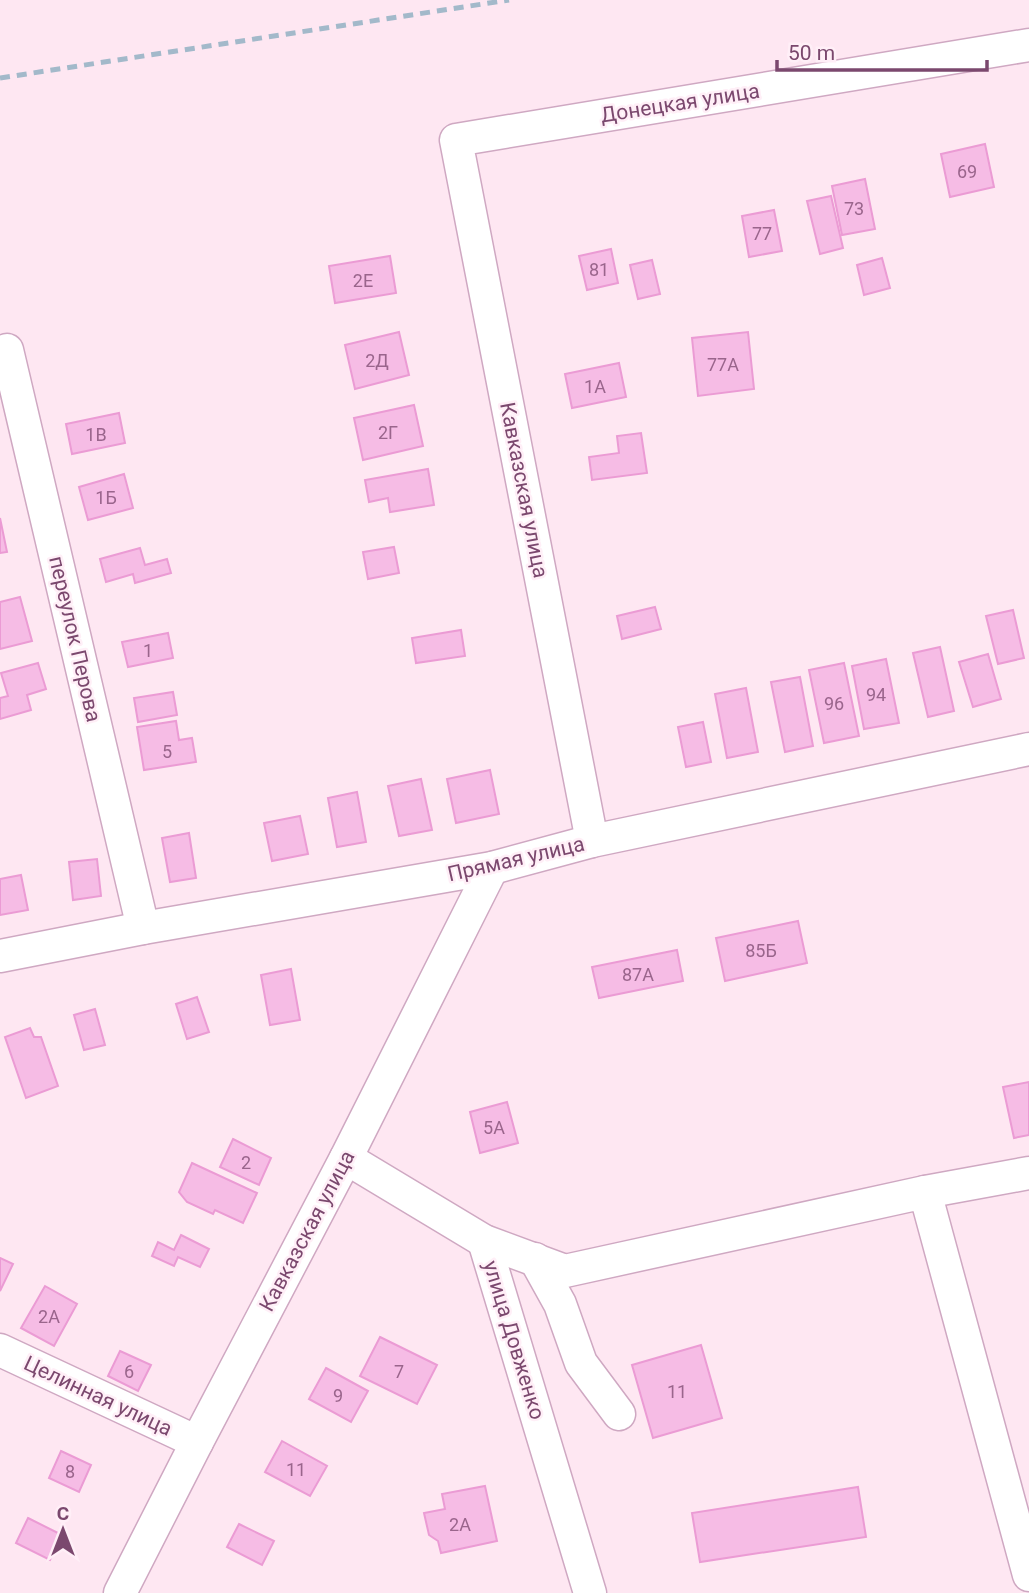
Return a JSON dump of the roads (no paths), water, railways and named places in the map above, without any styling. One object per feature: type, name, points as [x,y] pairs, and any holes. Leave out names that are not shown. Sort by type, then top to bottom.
[{"type":"street","name":"Донецкая улица","points":[[456,140],[1029,46]]},
{"type":"street","name":"Кавказская улица","points":[[456,140],[592,841]]},
{"type":"street","name":"переулок Перова","points":[[7,350],[144,928]]},
{"type":"street","name":"Прямая улица","points":[[0,956],[144,928],[492,868],[592,841],[1029,749]]},
{"type":"street","name":"Кавказская улица","points":[[120,1593],[346,1158],[492,868]]},
{"type":"street","name":"улица Довженко","points":[[346,1158],[484,1241],[590,1593]]},
{"type":"street","points":[[484,1241],[565,1270],[925,1192],[1029,1173]]},
{"type":"street","points":[[925,1192],[1029,1575]]},
{"type":"street","points":[[535,1259],[560,1304],[581,1363],[619,1414]]},
{"type":"street","name":"Целинная улица","points":[[0,1350],[197,1442]]},
{"type":"railway","points":[[0,78],[509,0]]}]
